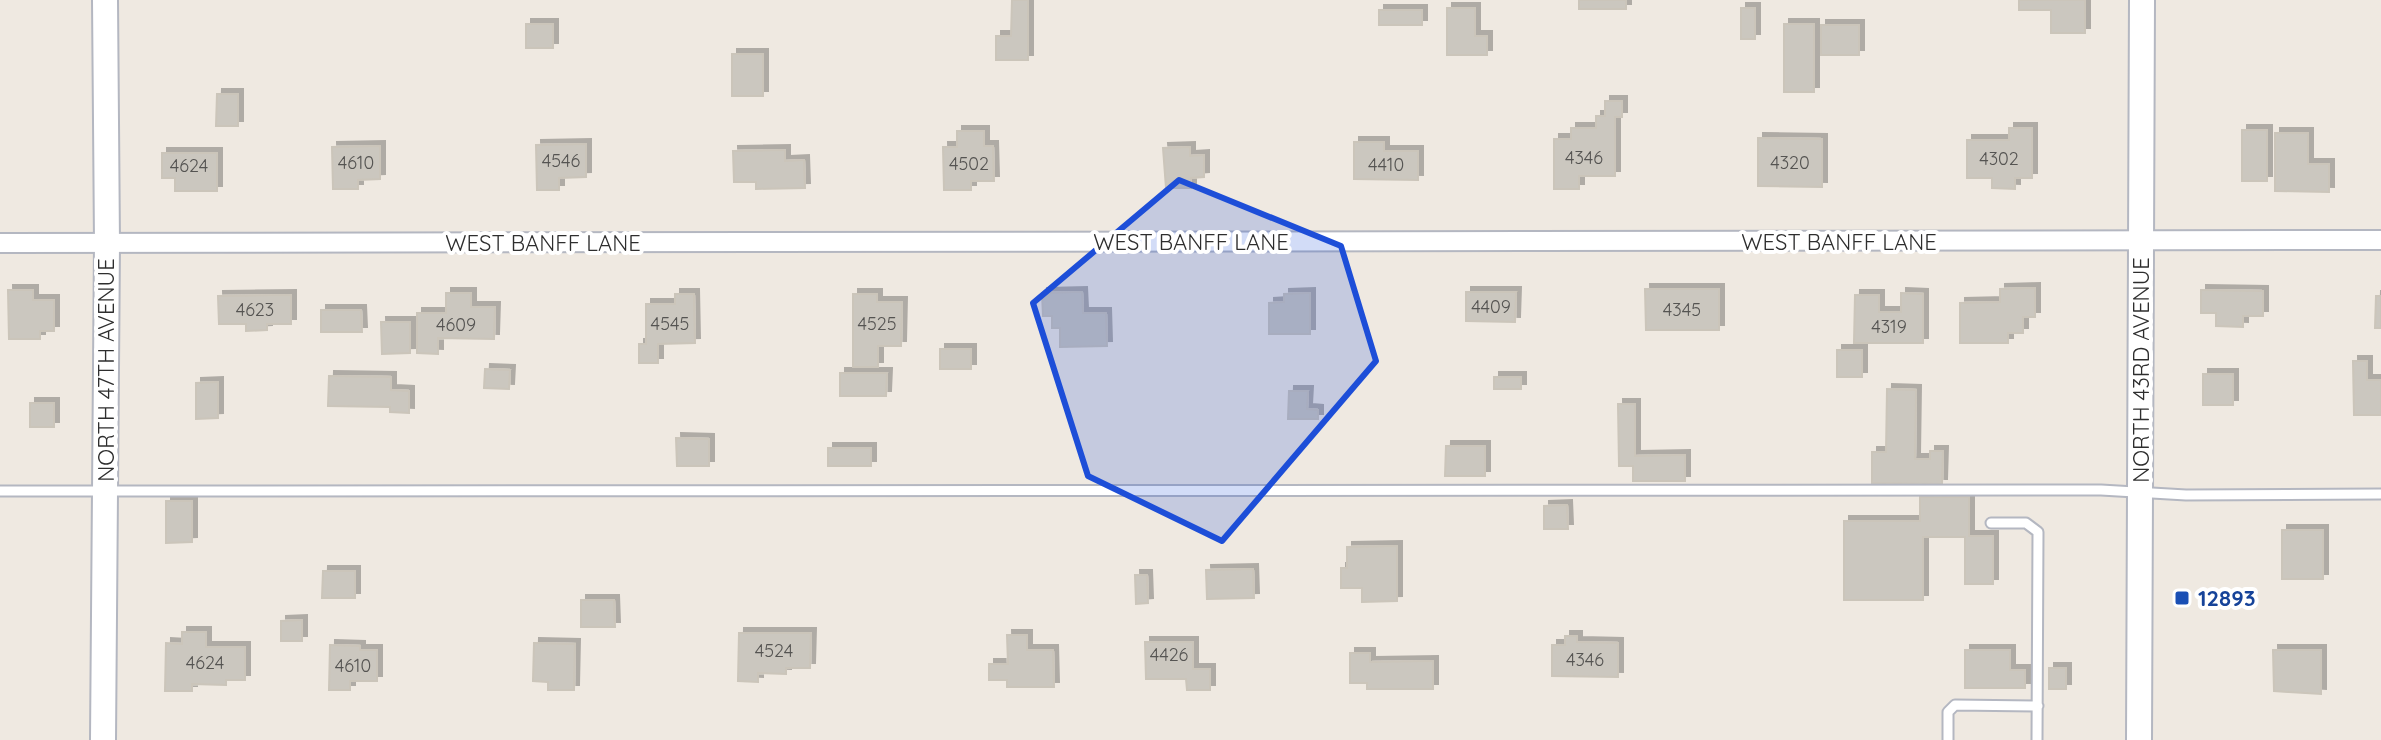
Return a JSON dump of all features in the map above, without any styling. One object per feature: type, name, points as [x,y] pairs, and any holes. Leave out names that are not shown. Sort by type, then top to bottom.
[{"type":"street","name":"NORTH 47TH AVENUE","points":[[103,740],[107,243],[105,0]]},
{"type":"street","name":"NORTH 43RD AVENUE","points":[[2139,740],[2142,0]]},
{"type":"street","name":"WEST BANFF LANE","points":[[0,243],[2381,240]]},
{"type":"lane","points":[[0,491],[2101,490],[2186,495],[2381,494]]},
{"type":"lane","points":[[1991,523],[2026,523],[2038,532],[2037,740]]},
{"type":"lane","points":[[1948,740],[1948,712],[1955,705],[2038,706]]},
{"type":"highlighted area","points":[[1179,180],[1341,246],[1376,361],[1222,541],[1088,476],[1033,303]]},
{"type":"building","points":[[1012,0],[1028,0],[1028,60],[996,60],[996,36],[1011,36]]},
{"type":"building","points":[[1579,0],[1626,0],[1626,9],[1579,9]]},
{"type":"building","points":[[2019,0],[2085,0],[2085,33],[2051,33],[2051,10],[2019,10]]},
{"type":"building","points":[[1447,8],[1475,8],[1475,36],[1487,36],[1487,55],[1447,55]]},
{"type":"building","points":[[1741,8],[1755,8],[1755,39],[1741,39]]},
{"type":"building","points":[[1379,10],[1422,10],[1422,25],[1379,25]]},
{"type":"building","points":[[526,24],[553,24],[553,48],[526,48]]},
{"type":"building","points":[[1784,24],[1814,24],[1814,92],[1784,92]]},
{"type":"building","points":[[1821,25],[1859,25],[1859,55],[1821,55]]},
{"type":"building","points":[[732,54],[763,54],[763,96],[732,96]]},
{"type":"building","points":[[217,94],[238,94],[238,126],[216,126]]},
{"type":"building","points":[[1605,101],[1622,101],[1622,117],[1615,117],[1615,176],[1579,176],[1579,189],[1554,189],[1554,139],[1571,139],[1571,128],[1596,128],[1596,116],[1605,116]]},
{"type":"building","points":[[2009,128],[2032,128],[2032,178],[2015,178],[2015,189],[1992,188],[1992,178],[1967,178],[1967,140],[2009,140]]},
{"type":"building","points":[[2242,130],[2267,130],[2267,181],[2242,181]]},
{"type":"building","points":[[957,131],[984,131],[984,146],[993,146],[994,181],[971,181],[971,190],[944,190],[943,147],[957,147]]},
{"type":"building","points":[[2275,133],[2308,133],[2308,164],[2329,164],[2329,192],[2275,191]]},
{"type":"building","points":[[1758,138],[1822,139],[1822,187],[1758,186]]},
{"type":"building","points":[[1354,142],[1384,142],[1384,151],[1418,151],[1418,180],[1354,179]]},
{"type":"building","points":[[586,144],[586,177],[559,178],[559,190],[537,190],[536,145]]},
{"type":"building","points":[[380,146],[380,179],[358,180],[358,189],[333,189],[332,147]]},
{"type":"building","points":[[1190,147],[1190,156],[1204,155],[1204,177],[1191,178],[1191,188],[1166,188],[1163,148]]},
{"type":"building","points":[[785,150],[785,161],[804,160],[805,188],[756,189],[756,182],[734,182],[733,151]]},
{"type":"building","points":[[162,153],[217,153],[217,191],[175,191],[175,178],[162,178]]},
{"type":"building","points":[[2035,288],[2035,317],[2023,317],[2023,333],[2008,333],[2008,343],[1960,343],[1960,303],[2000,302],[2000,289]]},
{"type":"building","points":[[1645,289],[1719,289],[1719,330],[1646,330]]},
{"type":"building","points":[[8,290],[33,290],[33,300],[54,300],[54,331],[40,331],[40,339],[9,339]]},
{"type":"building","points":[[2201,290],[2263,291],[2263,316],[2243,316],[2243,327],[2216,326],[2216,313],[2201,313]]},
{"type":"building","points":[[1082,292],[1083,313],[1106,313],[1107,346],[1060,347],[1060,328],[1052,328],[1052,316],[1043,316],[1042,293]]},
{"type":"building","points":[[1466,292],[1516,292],[1515,322],[1466,321]]},
{"type":"building","points":[[446,293],[471,293],[471,307],[495,307],[494,339],[438,338],[438,354],[417,353],[417,313],[446,313]]},
{"type":"building","points":[[1310,293],[1310,334],[1269,334],[1269,303],[1284,302],[1284,294]]},
{"type":"building","points":[[1901,293],[1923,294],[1923,343],[1854,343],[1855,295],[1879,295],[1879,312],[1901,312]]},
{"type":"building","points":[[675,294],[694,294],[695,343],[658,344],[658,363],[639,363],[639,344],[646,344],[646,304],[675,304]]},
{"type":"building","points":[[853,294],[877,294],[877,302],[902,302],[901,346],[878,346],[878,367],[853,367]]},
{"type":"building","points":[[291,295],[291,324],[267,324],[267,330],[246,331],[246,324],[219,324],[218,296]]},
{"type":"building","points":[[2376,296],[2381,296],[2381,328],[2375,328]]},
{"type":"building","points":[[321,310],[361,310],[362,332],[321,332]]},
{"type":"building","points":[[381,322],[410,322],[410,353],[382,354]]},
{"type":"building","points":[[940,349],[971,349],[971,369],[940,369]]},
{"type":"building","points":[[1837,350],[1862,350],[1862,377],[1837,377]]},
{"type":"building","points":[[2353,361],[2367,361],[2367,380],[2381,380],[2381,415],[2354,415]]},
{"type":"building","points":[[485,369],[510,370],[509,389],[484,388]]},
{"type":"building","points":[[840,373],[887,373],[886,396],[840,396]]},
{"type":"building","points":[[2203,374],[2233,374],[2233,405],[2203,405]]},
{"type":"building","points":[[329,376],[391,377],[391,390],[409,391],[409,413],[390,412],[390,407],[328,406]]},
{"type":"building","points":[[1494,377],[1521,377],[1521,389],[1494,389]]},
{"type":"building","points":[[218,382],[218,418],[196,419],[196,383]]},
{"type":"building","points":[[1887,389],[1916,390],[1915,459],[1930,459],[1930,451],[1943,451],[1942,484],[1872,483],[1872,452],[1886,452]]},
{"type":"building","points":[[1289,391],[1308,391],[1307,409],[1318,410],[1318,419],[1288,419]]},
{"type":"building","points":[[30,403],[54,403],[54,427],[30,427]]},
{"type":"building","points":[[1618,404],[1635,404],[1635,456],[1685,455],[1685,481],[1633,481],[1633,466],[1619,466]]},
{"type":"building","points":[[676,438],[709,439],[709,466],[677,466]]},
{"type":"building","points":[[1446,446],[1485,446],[1485,476],[1445,476]]},
{"type":"building","points":[[828,448],[871,448],[871,466],[828,466]]},
{"type":"building","points":[[1920,497],[1969,497],[1969,536],[1993,536],[1993,584],[1965,584],[1965,537],[1923,537],[1923,600],[1844,600],[1844,521],[1920,521]]},
{"type":"building","points":[[166,501],[192,501],[192,542],[166,543]]},
{"type":"building","points":[[1567,505],[1568,529],[1544,529],[1544,506]]},
{"type":"building","points":[[2282,530],[2323,530],[2323,579],[2282,579]]},
{"type":"building","points":[[1397,546],[1397,601],[1362,602],[1362,588],[1341,588],[1341,568],[1347,568],[1347,547]]},
{"type":"building","points":[[1253,569],[1254,598],[1207,599],[1206,570]]},
{"type":"building","points":[[323,571],[355,571],[355,598],[322,598]]},
{"type":"building","points":[[1135,575],[1147,575],[1148,603],[1136,604]]},
{"type":"building","points":[[581,600],[614,600],[615,627],[581,627]]},
{"type":"building","points":[[302,620],[302,641],[281,641],[281,621]]},
{"type":"building","points":[[182,632],[206,632],[206,647],[245,647],[245,680],[226,680],[226,685],[192,684],[192,691],[165,691],[166,643],[182,644]]},
{"type":"building","points":[[739,633],[811,633],[810,668],[786,668],[786,674],[758,673],[758,682],[738,681]]},
{"type":"building","points":[[1007,635],[1027,635],[1027,650],[1053,650],[1054,687],[1007,687],[1007,680],[989,680],[989,664],[1008,664]]},
{"type":"building","points":[[1565,636],[1577,636],[1577,642],[1618,643],[1618,677],[1552,676],[1552,645],[1565,645]]},
{"type":"building","points":[[1145,642],[1193,642],[1193,669],[1210,669],[1210,690],[1187,690],[1186,679],[1146,679]]},
{"type":"building","points":[[534,643],[575,644],[574,690],[548,690],[548,682],[533,681]]},
{"type":"building","points":[[330,645],[377,650],[377,681],[350,681],[350,690],[329,690]]},
{"type":"building","points":[[1965,650],[2010,650],[2010,670],[2025,670],[2025,688],[1965,688]]},
{"type":"building","points":[[2273,650],[2321,650],[2321,694],[2274,691]]},
{"type":"building","points":[[1350,653],[1370,653],[1370,662],[1433,661],[1433,689],[1367,689],[1367,683],[1350,683]]},
{"type":"building","points":[[2049,668],[2066,668],[2066,689],[2049,689]]},
{"type":"place","name":"12893","points":[[2182,598]]}]
